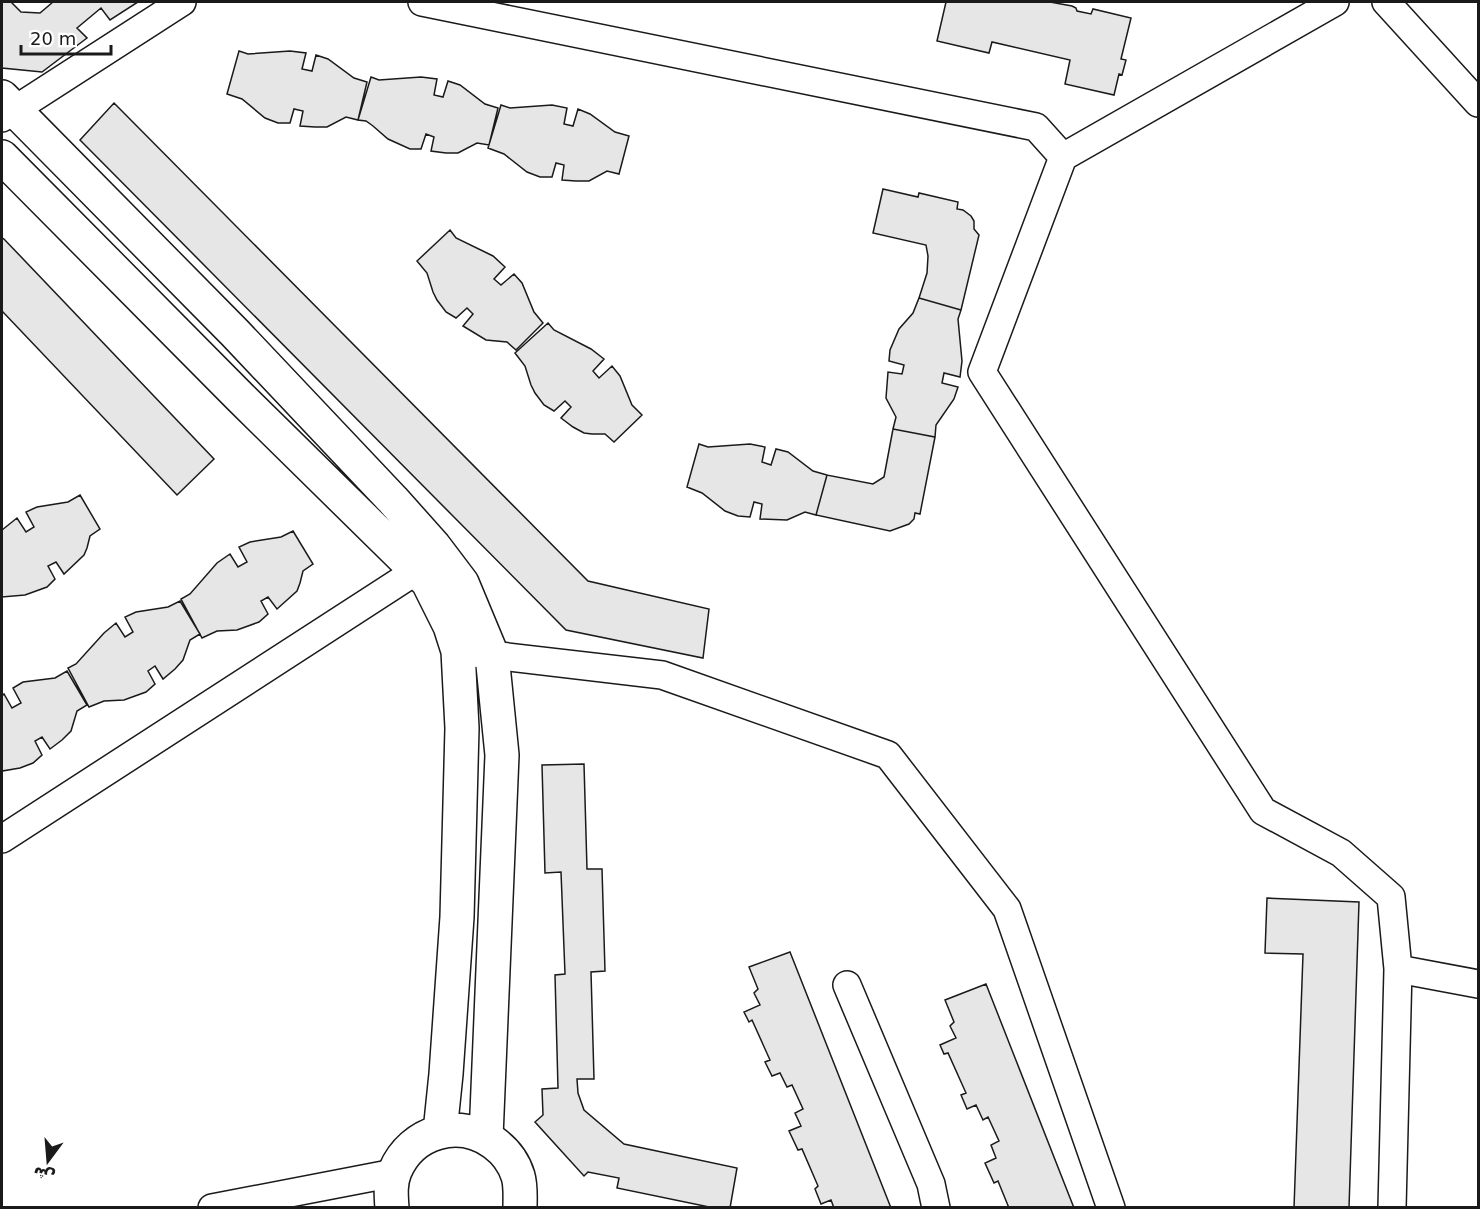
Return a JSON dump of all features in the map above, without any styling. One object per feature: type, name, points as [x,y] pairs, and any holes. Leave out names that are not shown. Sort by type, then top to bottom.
[{"type":"main road","points":[[6,109],[236,333],[434,546],[429,564],[428,582],[450,626],[458,651],[462,728],[457,917],[440,1132]]},
{"type":"main road","points":[[2,157],[240,397],[429,564],[462,583],[492,656],[502,755],[486,1137]]},
{"type":"main road","points":[[392,1208],[390,1192],[394,1173],[401,1159],[411,1147],[425,1137],[456,1130],[486,1137],[500,1147],[511,1160],[518,1176],[521,1193],[520,1208]]},
{"type":"street","points":[[6,109],[182,2]]},
{"type":"street","points":[[422,2],[1036,127],[1063,156]]},
{"type":"street","points":[[1335,2],[1063,156],[982,372],[1263,811],[1341,853],[1391,897],[1398,969],[1392,1208]]},
{"type":"street","points":[[1386,2],[1479,103]]},
{"type":"street","points":[[2,839],[429,564]]},
{"type":"street","points":[[458,651],[662,675],[888,755],[1007,909],[1111,1208]]},
{"type":"street","points":[[1398,969],[1479,984]]},
{"type":"street","points":[[847,985],[931,1184],[936,1208]]},
{"type":"street","points":[[212,1208],[394,1173]]},
{"type":"building","points":[[2,2],[11,2],[21,12],[40,13],[53,2],[138,2],[110,20],[101,8],[77,28],[87,38],[42,72],[2,68]]},
{"type":"building","points":[[946,2],[1050,2],[1072,6],[1077,11],[1091,14],[1093,9],[1131,18],[1121,59],[1126,60],[1122,75],[1119,74],[1114,95],[1065,84],[1070,60],[992,42],[989,53],[937,41]]},
{"type":"building","points":[[239,51],[248,54],[290,51],[306,53],[302,69],[312,71],[316,55],[328,59],[354,78],[367,82],[358,120],[346,117],[327,127],[300,126],[303,111],[294,109],[290,123],[278,123],[265,118],[242,99],[227,94]]},
{"type":"building","points":[[371,77],[379,80],[421,77],[437,79],[434,95],[443,97],[448,81],[460,85],[485,104],[498,108],[489,145],[477,143],[458,153],[446,153],[431,151],[434,137],[426,134],[421,149],[410,149],[388,139],[366,121],[358,120]]},
{"type":"building","points":[[114,103],[588,581],[709,609],[703,658],[566,630],[80,140]]},
{"type":"building","points":[[501,105],[510,108],[552,105],[567,108],[564,124],[573,126],[578,109],[590,114],[615,132],[629,136],[619,174],[607,171],[589,181],[562,180],[564,165],[556,163],[552,177],[540,177],[527,172],[504,154],[488,148]]},
{"type":"building","points":[[883,189],[918,197],[919,193],[958,202],[957,209],[971,216],[974,229],[979,235],[961,310],[919,298],[927,273],[926,245],[873,233]]},
{"type":"building","points":[[450,230],[456,238],[493,256],[505,267],[494,279],[501,285],[514,274],[522,283],[534,312],[543,323],[516,350],[507,342],[486,340],[463,326],[473,314],[467,308],[456,318],[446,312],[437,300],[427,273],[417,261]]},
{"type":"building","points":[[2,238],[214,459],[177,495],[2,311]]},
{"type":"building","points":[[919,298],[961,310],[958,319],[962,361],[960,377],[944,373],[942,383],[958,387],[954,399],[936,425],[935,437],[893,429],[896,417],[886,398],[888,372],[902,374],[904,365],[889,361],[890,350],[899,329],[913,313]]},
{"type":"building","points":[[548,323],[554,330],[591,349],[604,359],[593,371],[599,378],[612,366],[620,376],[632,405],[642,415],[614,442],[605,434],[584,433],[561,418],[571,407],[565,401],[554,411],[544,405],[535,393],[525,366],[515,353]]},
{"type":"building","points":[[893,429],[935,437],[920,514],[915,513],[914,519],[909,524],[890,531],[816,515],[827,475],[873,484],[884,477]]},
{"type":"building","points":[[699,444],[708,447],[750,444],[765,447],[762,462],[771,465],[776,449],[788,452],[813,471],[827,475],[816,515],[805,512],[787,520],[760,519],[762,504],[754,502],[750,517],[738,516],[725,511],[702,493],[687,487]]},
{"type":"building","points":[[80,495],[100,529],[90,536],[84,555],[64,574],[56,562],[48,566],[55,579],[47,587],[25,595],[2,597],[2,530],[17,518],[26,532],[34,527],[26,512],[37,507],[68,502]]},
{"type":"building","points":[[293,531],[313,564],[303,571],[297,591],[277,609],[268,597],[261,601],[268,614],[259,622],[237,630],[217,631],[202,638],[181,599],[190,594],[217,563],[230,554],[238,567],[247,562],[239,547],[250,542],[281,537]]},
{"type":"building","points":[[180,601],[200,634],[190,640],[183,660],[163,679],[155,666],[148,671],[155,684],[146,692],[124,700],[104,701],[89,707],[68,668],[76,664],[116,623],[125,637],[133,632],[125,617],[136,612],[168,607]]},
{"type":"building","points":[[67,671],[87,705],[77,711],[71,731],[50,749],[42,737],[35,741],[42,755],[33,763],[2,771],[2,696],[4,694],[12,708],[21,703],[13,688],[23,682],[55,678]]},
{"type":"building","points":[[584,764],[587,869],[602,869],[605,971],[591,972],[594,1079],[577,1079],[578,1093],[584,1110],[624,1144],[737,1168],[730,1208],[714,1208],[617,1188],[619,1178],[588,1172],[584,1176],[535,1122],[543,1115],[542,1089],[558,1088],[555,975],[565,974],[561,872],[545,873],[542,765]]},
{"type":"building","points":[[1267,898],[1359,902],[1349,1208],[1294,1208],[1303,954],[1265,953]]},
{"type":"building","points":[[790,952],[891,1208],[834,1208],[831,1200],[821,1204],[815,1189],[818,1186],[802,1149],[798,1150],[789,1131],[801,1126],[795,1113],[803,1109],[792,1085],[787,1087],[780,1073],[772,1076],[765,1062],[770,1060],[752,1020],[749,1022],[744,1012],[760,1005],[754,993],[758,989],[749,967]]},
{"type":"building","points":[[986,984],[1074,1208],[1009,1208],[998,1181],[994,1183],[985,1163],[996,1158],[991,1145],[999,1141],[988,1117],[983,1120],[976,1105],[967,1109],[961,1095],[966,1093],[948,1053],[944,1054],[940,1045],[956,1038],[950,1026],[954,1022],[945,1000]]}]
